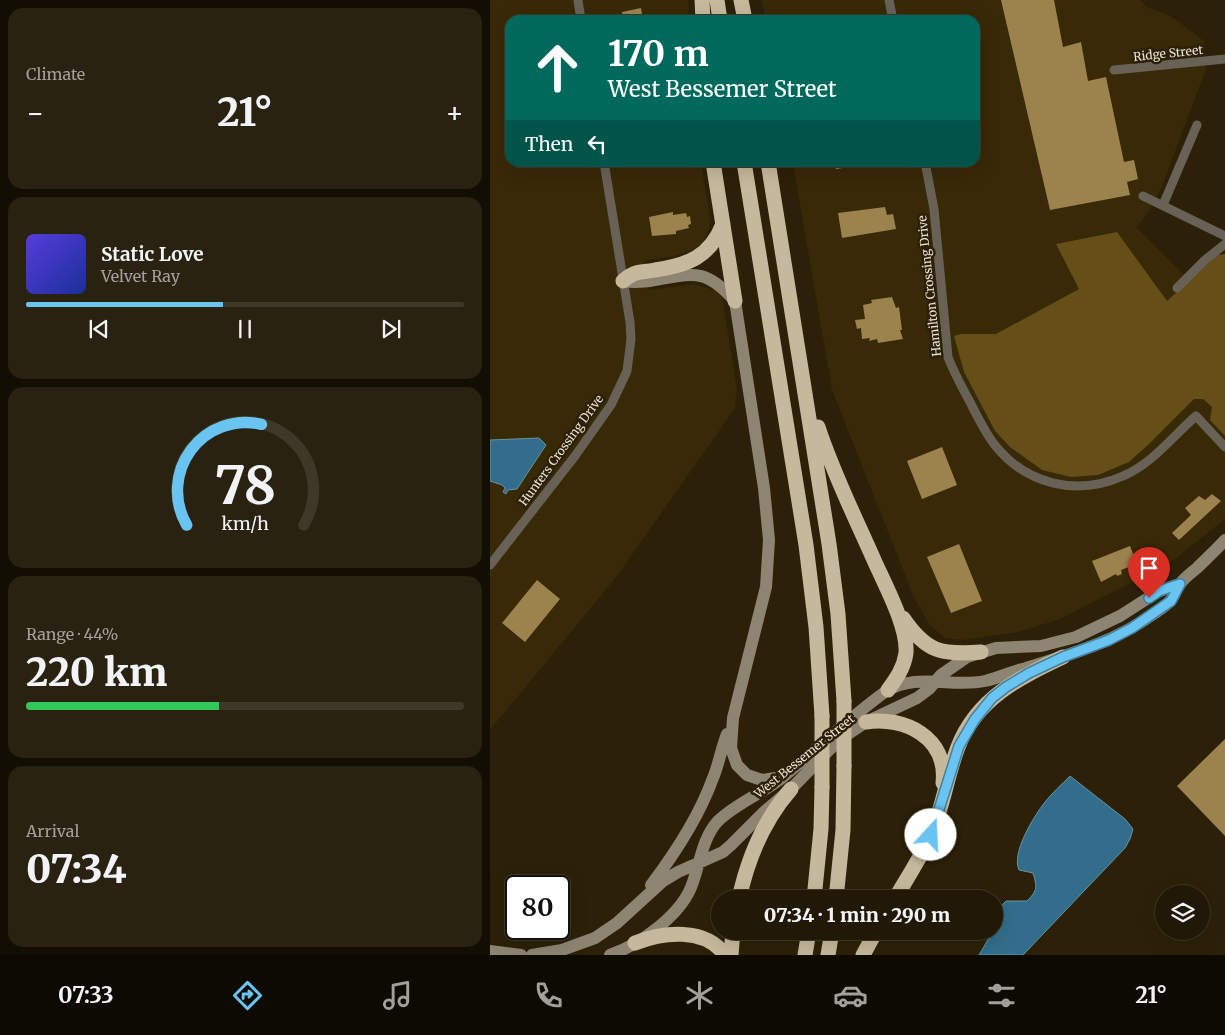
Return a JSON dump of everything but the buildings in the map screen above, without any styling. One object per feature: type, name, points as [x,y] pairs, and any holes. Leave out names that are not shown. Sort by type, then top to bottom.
[{"type":"highway","points":[[702,0],[703,15]]},
{"type":"highway","points":[[717,0],[719,15]]},
{"type":"highway","points":[[741,0],[744,15]]},
{"type":"highway","points":[[713,167],[735,301]]},
{"type":"highway","points":[[745,167],[806,545],[816,627],[822,716],[822,787],[821,829],[815,890]]},
{"type":"highway","points":[[769,167],[832,561],[841,643],[844,701],[843,830],[837,890]]},
{"type":"highway","points":[[623,282],[632,273],[671,267],[697,258],[718,237],[723,224]]},
{"type":"highway","points":[[804,388],[832,465],[895,606],[905,639],[906,652],[900,672],[888,690]]},
{"type":"highway","points":[[895,606],[911,629],[926,645],[949,652],[981,652]]},
{"type":"highway","points":[[900,890],[931,835],[959,746],[975,719],[992,698],[1006,687],[1063,657]]},
{"type":"highway","points":[[866,722],[884,721],[902,724],[928,739],[935,748],[942,764],[944,778],[940,807]]},
{"type":"highway","points":[[741,890],[746,871],[764,825],[787,783]]},
{"type":"highway","points":[[635,943],[662,934],[689,935],[711,942],[725,955]]},
{"type":"highway","points":[[731,955],[732,940]]},
{"type":"highway","points":[[805,955],[808,940]]},
{"type":"highway","points":[[828,955],[830,940]]},
{"type":"highway","points":[[862,955],[871,940]]},
{"type":"main road","points":[[623,282],[633,284],[679,275],[703,276],[722,287],[735,301],[764,488],[769,540],[766,587],[734,718],[731,748],[734,759],[741,770],[753,778],[787,783]]},
{"type":"main road","name":"West Bessemer Street","points":[[532,955],[562,950],[595,938],[617,923],[663,881],[698,862],[723,852],[764,812],[787,783],[856,714],[888,690],[902,685],[935,681],[961,684],[985,681],[1063,657],[1109,640],[1132,628],[1171,601],[1180,584],[1225,540]]},
{"type":"main road","name":"West Bessemer Street","points":[[610,955],[635,943],[677,911],[693,884],[698,862],[710,832],[717,822],[726,814],[766,789],[787,783],[866,722],[917,698],[956,664],[981,652],[996,648],[1041,646],[1076,637],[1120,616],[1159,591],[1180,584]]},
{"type":"main road","points":[[636,904],[674,854],[704,801],[734,718]]},
{"type":"main road","points":[[497,953],[521,955]]},
{"type":"street","points":[[578,0],[580,15]]},
{"type":"street","points":[[889,0],[892,15]]},
{"type":"street","name":"Ridge Street","points":[[1114,70],[1225,59]]},
{"type":"street","points":[[1163,205],[1197,125]]},
{"type":"street","name":"Hunters Crossing Drive","points":[[490,565],[601,420],[621,386],[627,371],[631,340],[605,167]]},
{"type":"street","name":"Hamilton Crossing Drive","points":[[926,167],[932,192],[948,356],[952,368],[983,427],[993,442],[1017,467],[1054,484],[1081,486],[1108,482],[1141,467],[1196,416],[1225,446]]},
{"type":"street","points":[[1143,196],[1225,236]]},
{"type":"street","points":[[1177,288],[1205,260],[1225,244]]},
{"type":"shaded area","points":[[490,0],[688,0],[689,15],[505,15],[505,167],[702,167],[710,218],[709,228],[703,243],[695,249],[674,256],[644,261],[648,290],[693,284],[715,290],[722,297],[737,389],[735,408],[617,576],[490,730]]},
{"type":"shaded area","points":[[762,0],[1140,0],[1147,7],[1171,16],[1204,41],[1206,69],[1161,189],[1147,214],[1136,227],[1180,271],[1192,280],[1225,254],[1225,519],[1171,562],[1060,619],[1018,632],[962,640],[945,638],[929,624],[913,595],[832,390],[794,167],[980,167],[980,15],[765,15]]},
{"type":"shaded area","points":[[1117,232],[1167,301],[1217,255],[1225,254],[1225,436],[1210,420],[1212,407],[1203,399],[1194,399],[1129,462],[1098,475],[1071,477],[1042,470],[1010,447],[995,431],[964,372],[954,336],[961,334],[996,334],[1079,289],[1056,244]]},
{"type":"water","points":[[539,438],[546,445],[517,489],[508,490],[506,494],[503,492],[505,488],[502,485],[490,481],[490,440]]},
{"type":"water","points":[[1070,776],[1125,819],[1133,829],[1130,839],[1125,848],[1023,955],[979,955],[988,940],[1003,940],[1003,904],[1006,901],[1027,901],[1035,891],[1036,885],[1033,873],[1019,870],[1017,863],[1018,854],[1030,825],[1040,808]]},
{"type":"route","points":[[931,835],[959,746],[966,731],[992,698],[1029,673],[1063,657],[1109,640],[1132,628],[1171,601],[1180,584],[1159,591],[1149,598]]}]
